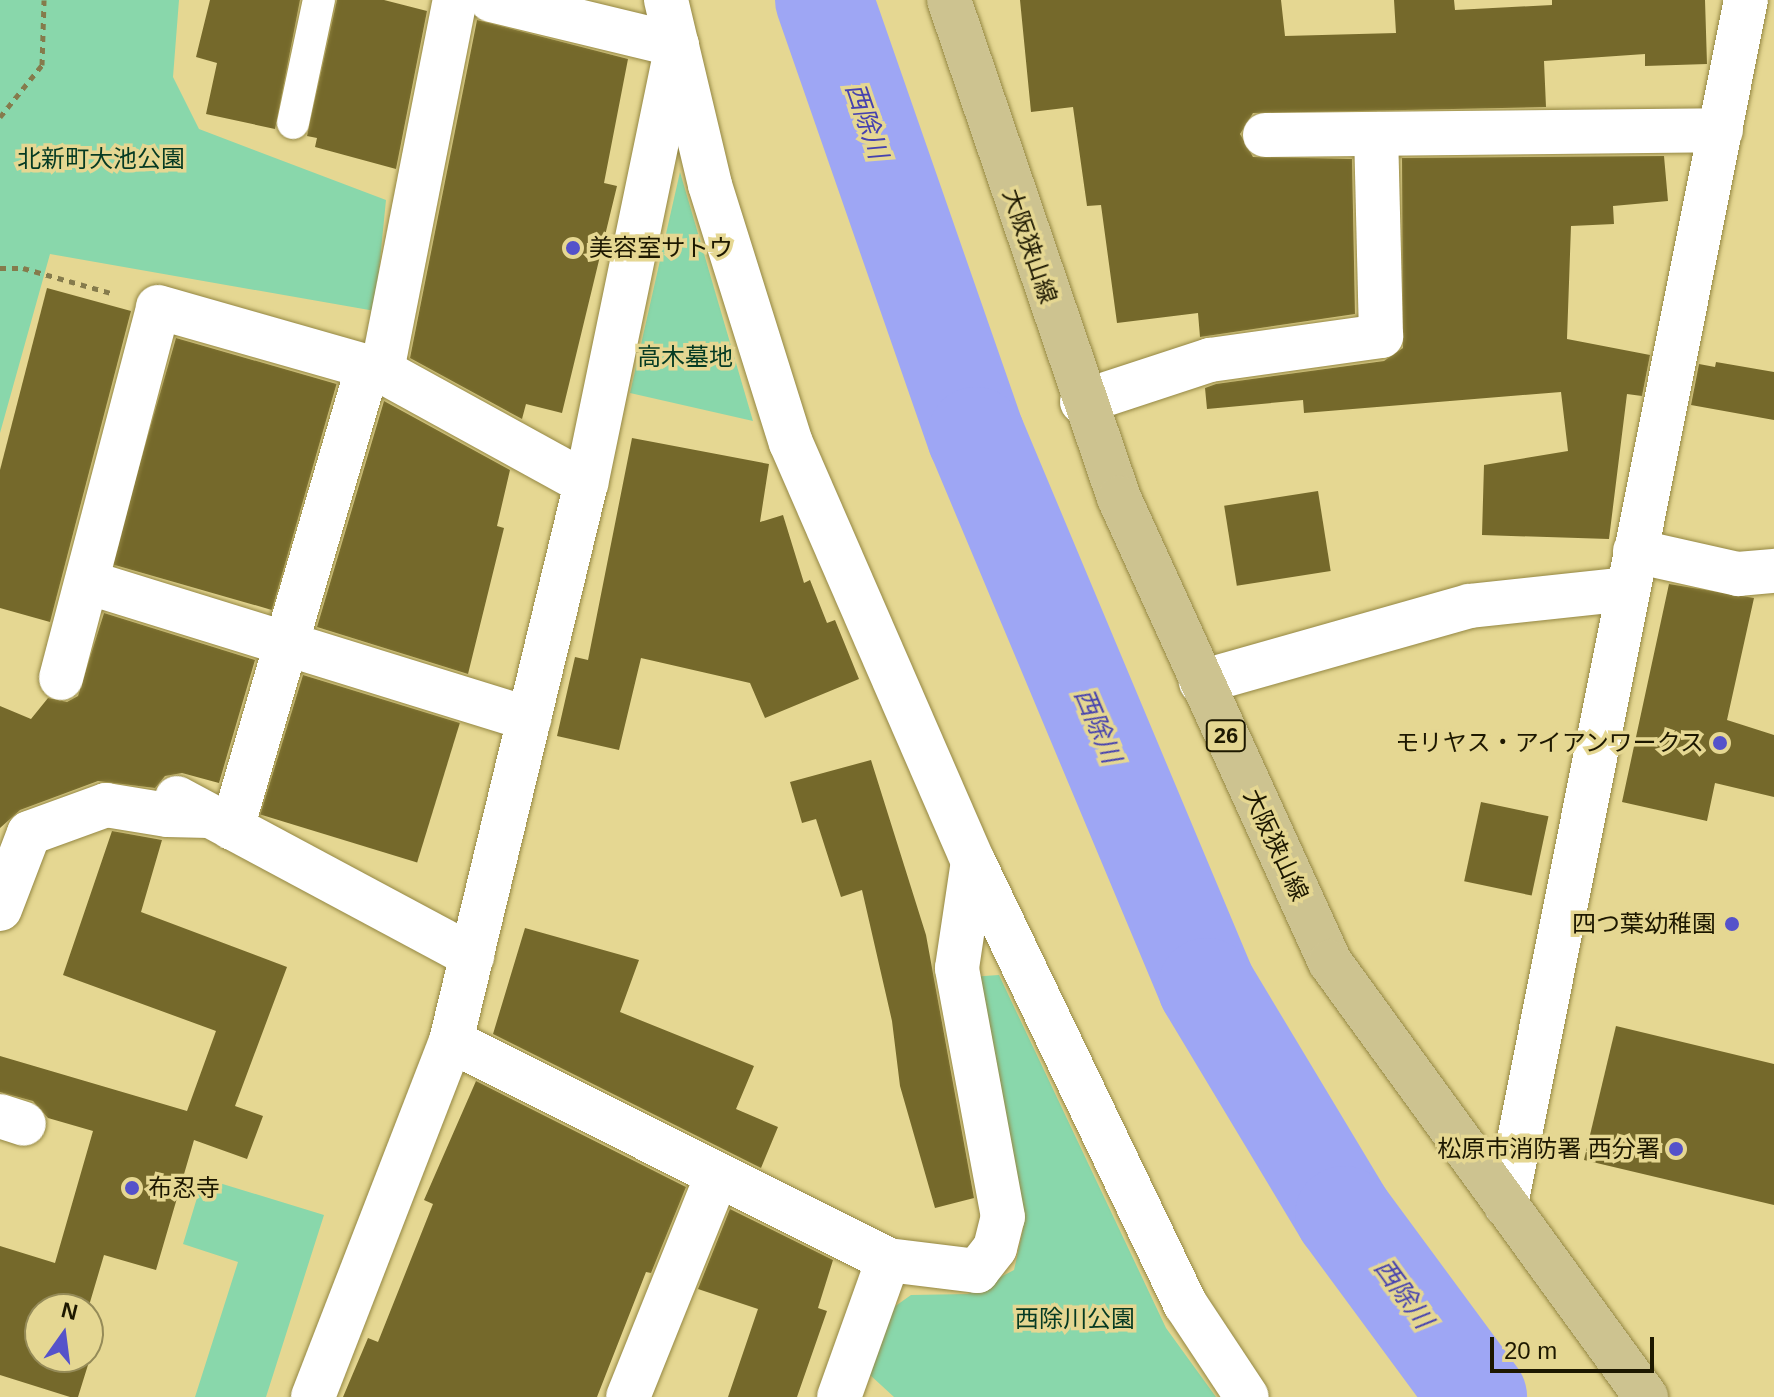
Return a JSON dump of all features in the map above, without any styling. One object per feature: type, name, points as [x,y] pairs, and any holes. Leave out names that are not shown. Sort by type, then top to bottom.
[{"type":"main road","name":"大阪狭山線","points":[[949,0],[1082,402],[1119,498],[1330,962],[1646,1397]]},
{"type":"street","points":[[206,814],[286,645],[375,369],[455,0]]},
{"type":"street","points":[[491,0],[677,45]]},
{"type":"street","points":[[666,0],[710,185],[791,443],[973,861],[1186,1305],[1247,1397]]},
{"type":"street","points":[[1506,1205],[1746,0]]},
{"type":"street","points":[[313,1397],[451,1041],[586,483],[677,45]]},
{"type":"street","points":[[1265,135],[1721,130]]},
{"type":"street","points":[[1082,402],[1210,360],[1381,336],[1376,134]]},
{"type":"street","points":[[61,678],[158,307],[375,369],[586,483]]},
{"type":"street","points":[[1201,682],[1469,606],[1631,570],[1738,574],[1774,571]]},
{"type":"street","points":[[87,582],[529,719]]},
{"type":"street","points":[[0,909],[29,833],[106,805],[167,815],[206,814],[472,956]]},
{"type":"street","points":[[451,1041],[716,1178],[888,1260],[977,1271],[995,1248],[1003,1217],[957,968],[973,861]]},
{"type":"street","points":[[628,1397],[716,1178]]},
{"type":"street","points":[[841,1396],[888,1260]]},
{"type":"lane","points":[[293,123],[319,0]]},
{"type":"path","points":[[0,117],[42,65],[44,0]]},
{"type":"path","points":[[0,268],[23,268],[158,307]]},
{"type":"green space","name":"北新町大池公園","points":[[0,0],[179,0],[173,77],[199,129],[386,200],[375,311],[50,254],[0,433]]},
{"type":"green space","name":"高木墓地","points":[[680,172],[753,421],[630,393]]},
{"type":"green space","name":"西除川公園","points":[[999,975],[1166,1328],[1216,1397],[894,1397],[869,1374],[887,1312],[911,1295],[968,1294],[1014,1270],[1024,1225],[969,977]]},
{"type":"green space","points":[[203,1178],[324,1215],[266,1397],[195,1397],[238,1262],[183,1244]]},
{"type":"building","points":[[210,0],[300,0],[275,129],[206,114],[217,63],[196,57]]},
{"type":"building","points":[[337,0],[384,0],[427,11],[396,169],[315,147],[317,138],[307,136]]},
{"type":"building","points":[[1020,0],[1281,0],[1285,36],[1396,33],[1394,0],[1454,0],[1455,10],[1552,5],[1552,0],[1705,0],[1707,64],[1645,66],[1645,54],[1544,61],[1546,107],[1253,113],[1240,134],[1253,157],[1352,159],[1355,314],[1200,337],[1198,313],[1117,323],[1101,205],[1087,206],[1073,107],[1031,112]]},
{"type":"building","points":[[477,20],[628,59],[604,183],[617,186],[562,413],[526,404],[522,419],[410,358]]},
{"type":"building","points":[[1664,156],[1668,201],[1613,206],[1614,224],[1571,226],[1567,339],[1650,355],[1642,396],[1627,394],[1609,539],[1482,535],[1484,465],[1568,451],[1561,392],[1304,413],[1303,400],[1207,409],[1205,388],[1216,384],[1384,361],[1403,348],[1402,158]]},
{"type":"building","points":[[47,288],[131,311],[50,622],[0,608],[0,470]]},
{"type":"building","points":[[176,338],[337,384],[272,610],[111,564]]},
{"type":"building","points":[[1716,362],[1774,372],[1774,420],[1691,405],[1699,364],[1715,367]]},
{"type":"building","points":[[384,401],[510,470],[497,526],[504,528],[468,674],[317,627]]},
{"type":"building","points":[[632,438],[769,464],[760,522],[783,515],[804,583],[810,580],[827,623],[835,620],[859,679],[765,718],[750,683],[641,658],[619,750],[557,736],[575,657],[588,660]]},
{"type":"building","points":[[1318,491],[1331,571],[1237,586],[1224,506]]},
{"type":"building","points":[[1669,584],[1754,598],[1727,720],[1774,735],[1774,797],[1715,783],[1707,821],[1622,802]]},
{"type":"building","points":[[104,613],[255,660],[219,783],[182,773],[165,776],[155,788],[98,781],[20,810],[0,828],[0,706],[31,719],[48,698],[67,702],[78,696]]},
{"type":"building","points":[[303,675],[460,723],[417,863],[260,815]]},
{"type":"building","points":[[871,760],[926,935],[974,1198],[935,1208],[900,1086],[892,1021],[862,890],[841,897],[816,819],[802,823],[790,782]]},
{"type":"building","points":[[1481,802],[1548,816],[1532,896],[1464,881]]},
{"type":"building","points":[[112,831],[162,840],[141,912],[287,967],[235,1106],[263,1116],[247,1159],[194,1140],[156,1270],[104,1255],[93,1293],[24,1293],[24,1373],[85,1373],[78,1397],[0,1375],[0,1246],[55,1263],[93,1131],[48,1118],[33,1101],[0,1092],[0,1056],[187,1111],[216,1031],[63,975]]},
{"type":"building","points":[[525,928],[639,960],[620,1012],[754,1066],[736,1109],[778,1127],[761,1168],[493,1034]]},
{"type":"building","points":[[1616,1026],[1774,1064],[1774,1205],[1584,1160]]},
{"type":"building","points":[[476,1081],[686,1187],[651,1273],[646,1272],[597,1397],[343,1397],[368,1338],[378,1342],[433,1204],[424,1200]]},
{"type":"building","points":[[730,1209],[833,1260],[818,1308],[827,1311],[797,1397],[728,1397],[758,1309],[698,1289]]},
{"type":"waterway","name":"西除川","points":[[824,0],[976,436],[1207,987],[1344,1215],[1478,1397]]},
{"type":"place","name":"美容室サトウ","points":[[573,248]]},
{"type":"place","name":"モリヤス・アイアンワークス","points":[[1720,743]]},
{"type":"place","name":"四つ葉幼稚園","points":[[1732,924]]},
{"type":"place","name":"松原市消防署 西分署","points":[[1676,1149]]},
{"type":"place","name":"布忍寺","points":[[132,1188]]}]
